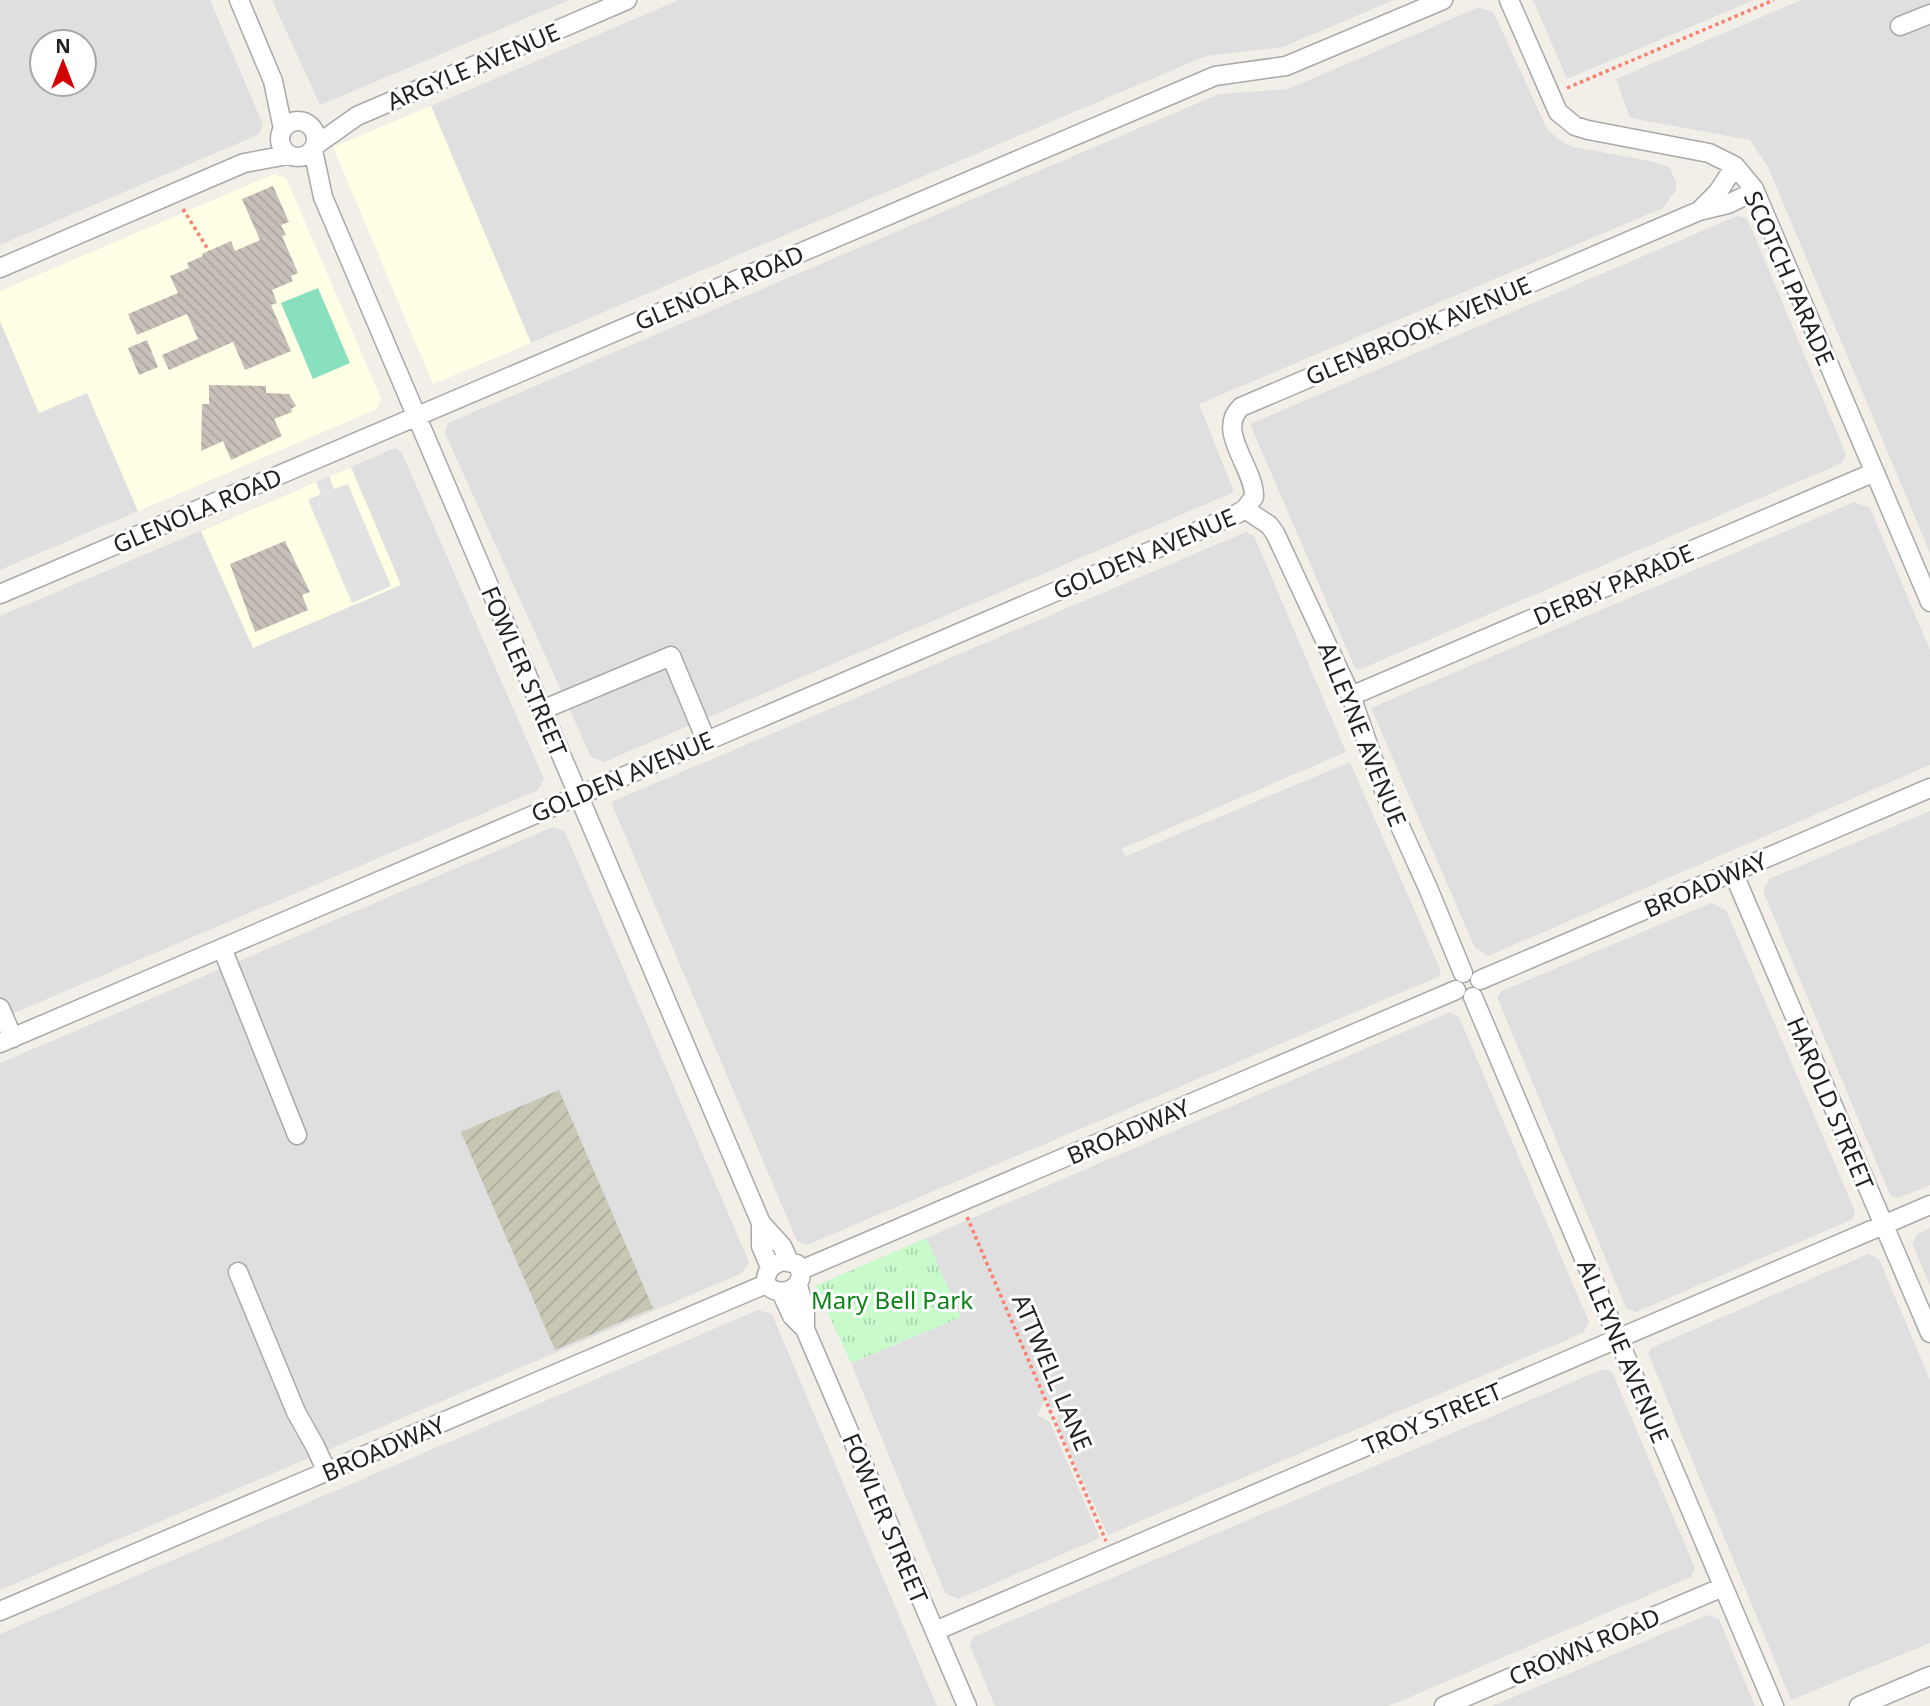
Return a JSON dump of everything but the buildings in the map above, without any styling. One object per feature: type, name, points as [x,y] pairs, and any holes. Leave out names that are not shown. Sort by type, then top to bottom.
[{"type":"street","points":[[239,0],[273,81],[282,132],[281,146],[291,156]]},
{"type":"street","name":"ARGYLE AVENUE","points":[[314,148],[357,116],[627,0]]},
{"type":"street","name":"GLENOLA ROAD","points":[[0,594],[1215,76],[1286,66],[1443,0]]},
{"type":"street","name":"SCOTCH PARADE","points":[[1509,0],[1549,95],[1558,112],[1575,126],[1709,153],[1735,166],[1755,191],[1930,602]]},
{"type":"street","points":[[1900,26],[1930,14]]},
{"type":"street","points":[[0,268],[244,163],[291,156],[304,157],[314,148],[316,134],[273,81]]},
{"type":"street","name":"ARGYLE AVENUE","points":[[307,123],[357,116]]},
{"type":"street","points":[[244,163],[292,122],[307,123]]},
{"type":"street","name":"FOWLER STREET","points":[[314,148],[323,197],[761,1223],[761,1246],[784,1277],[792,1316],[805,1329],[967,1706]]},
{"type":"street","name":"FOWLER STREET","points":[[291,156],[323,197]]},
{"type":"street","name":"GLENBROOK AVENUE","points":[[1699,211],[1718,192],[1735,166]]},
{"type":"street","name":"GLENBROOK AVENUE","points":[[1245,509],[1254,497],[1254,490],[1231,428],[1233,416],[1241,407],[1699,211],[1728,204],[1755,191]]},
{"type":"street","name":"DERBY PARADE","points":[[1350,696],[1875,472]]},
{"type":"street","name":"ALLEYNE AVENUE","points":[[1245,509],[1269,525],[1275,533],[1350,696],[1385,793],[1463,972]]},
{"type":"street","name":"GOLDEN AVENUE","points":[[7,1041],[1245,509]]},
{"type":"street","points":[[542,710],[671,656],[705,740]]},
{"type":"street","name":"BROADWAY","points":[[1480,980],[1930,788]]},
{"type":"street","name":"HAROLD STREET","points":[[1733,872],[1930,1333]]},
{"type":"street","points":[[222,948],[297,1135]]},
{"type":"street","points":[[1463,972],[1471,972],[1480,980],[1481,988],[1473,997],[1461,996],[1456,990],[1456,978],[1463,972]]},
{"type":"street","name":"BROADWAY","points":[[0,1611],[1456,990]]},
{"type":"street","name":"ALLEYNE AVENUE","points":[[1473,997],[1774,1706]]},
{"type":"street","points":[[0,1007],[7,1041]]},
{"type":"street","name":"TROY STREET","points":[[935,1631],[1930,1205]]},
{"type":"street","points":[[238,1272],[296,1412],[327,1472]]},
{"type":"street","name":"CROWN ROAD","points":[[1444,1706],[1723,1587]]},
{"type":"street","points":[[1859,1706],[1930,1676]]},
{"type":"path","points":[[1549,95],[1774,0]]},
{"type":"path","points":[[183,209],[209,251]]},
{"type":"path","name":"ATTWELL LANE","points":[[961,1202],[1112,1556]]},
{"type":"shaded area","points":[[0,0],[210,0],[263,125],[258,135],[0,245]]},
{"type":"shaded area","points":[[272,0],[569,0],[320,105]]},
{"type":"shaded area","points":[[679,0],[1394,0],[1283,47],[1206,56],[531,343],[431,106]]},
{"type":"shaded area","points":[[1533,0],[1754,0],[1567,79]]},
{"type":"shaded area","points":[[1801,0],[1930,0],[1930,553],[1768,167],[1750,140],[1630,118],[1616,79]]},
{"type":"shaded area","points":[[1479,7],[1494,13],[1547,129],[1559,140],[1573,147],[1669,167],[1676,181],[1676,190],[1663,208],[1199,404],[1234,492],[604,762],[591,757],[445,433],[448,423],[1219,94],[1288,89]]},
{"type":"shaded area","points":[[431,106],[531,343],[433,384],[333,147]]},
{"type":"shaded area","points":[[274,174],[286,178],[381,399],[377,409],[138,511],[87,393],[39,413],[0,321],[0,291]]},
{"type":"shaded area","points":[[1737,216],[1747,218],[1846,454],[1842,463],[1361,669],[1355,668],[1250,424]]},
{"type":"shaded area","points":[[0,321],[39,412],[87,392],[138,511],[0,570]]},
{"type":"shaded area","points":[[395,448],[401,451],[544,779],[538,790],[0,1019],[0,616]]},
{"type":"shaded area","points":[[351,467],[401,585],[253,648],[201,531]]},
{"type":"shaded area","points":[[329,476],[334,489],[348,484],[391,586],[352,603],[308,500],[321,494],[316,482]]},
{"type":"shaded area","points":[[1854,502],[1870,508],[1930,650],[1930,765],[1488,956],[1475,948],[1371,708]]},
{"type":"shaded area","points":[[1246,532],[1254,536],[1346,752],[1121,849],[1126,856],[1350,762],[1440,969],[1440,976],[807,1245],[797,1241],[611,802]]},
{"type":"shaded area","points":[[1930,811],[1930,1185],[1898,1198],[1890,1195],[1763,891],[1769,879]]},
{"type":"shaded area","points":[[553,827],[565,832],[749,1262],[742,1273],[0,1590],[0,1063]]},
{"type":"shaded area","points":[[1711,903],[1726,910],[1855,1211],[1853,1219],[1636,1312],[1626,1308],[1497,997],[1502,991]]},
{"type":"shaded area","points":[[1450,1012],[1459,1017],[1589,1322],[1583,1333],[1108,1535],[1056,1423],[1060,1408],[1050,1408],[1046,1398],[1037,1415],[1050,1422],[1100,1538],[958,1599],[945,1593],[851,1363],[961,1317],[926,1238]]},
{"type":"shaded area","points":[[559,1090],[653,1308],[555,1350],[461,1132]]},
{"type":"shaded area","points":[[1930,1228],[1930,1286],[1912,1243],[1917,1234]]},
{"type":"shaded area","points":[[1868,1254],[1879,1259],[1930,1380],[1930,1643],[1791,1700],[1648,1353],[1651,1348]]},
{"type":"shaded area","points":[[758,1310],[772,1314],[937,1706],[0,1706],[0,1634]]},
{"type":"shaded area","points":[[1603,1369],[1612,1372],[1695,1568],[1691,1577],[1389,1706],[995,1706],[970,1646],[973,1637]]},
{"type":"shaded area","points":[[1707,1615],[1719,1619],[1755,1706],[1492,1706]]},
{"type":"green space","points":[[318,288],[350,363],[313,379],[281,303]]},
{"type":"green space","name":"Mary Bell Park","points":[[926,1238],[961,1317],[851,1363],[815,1286]]}]
